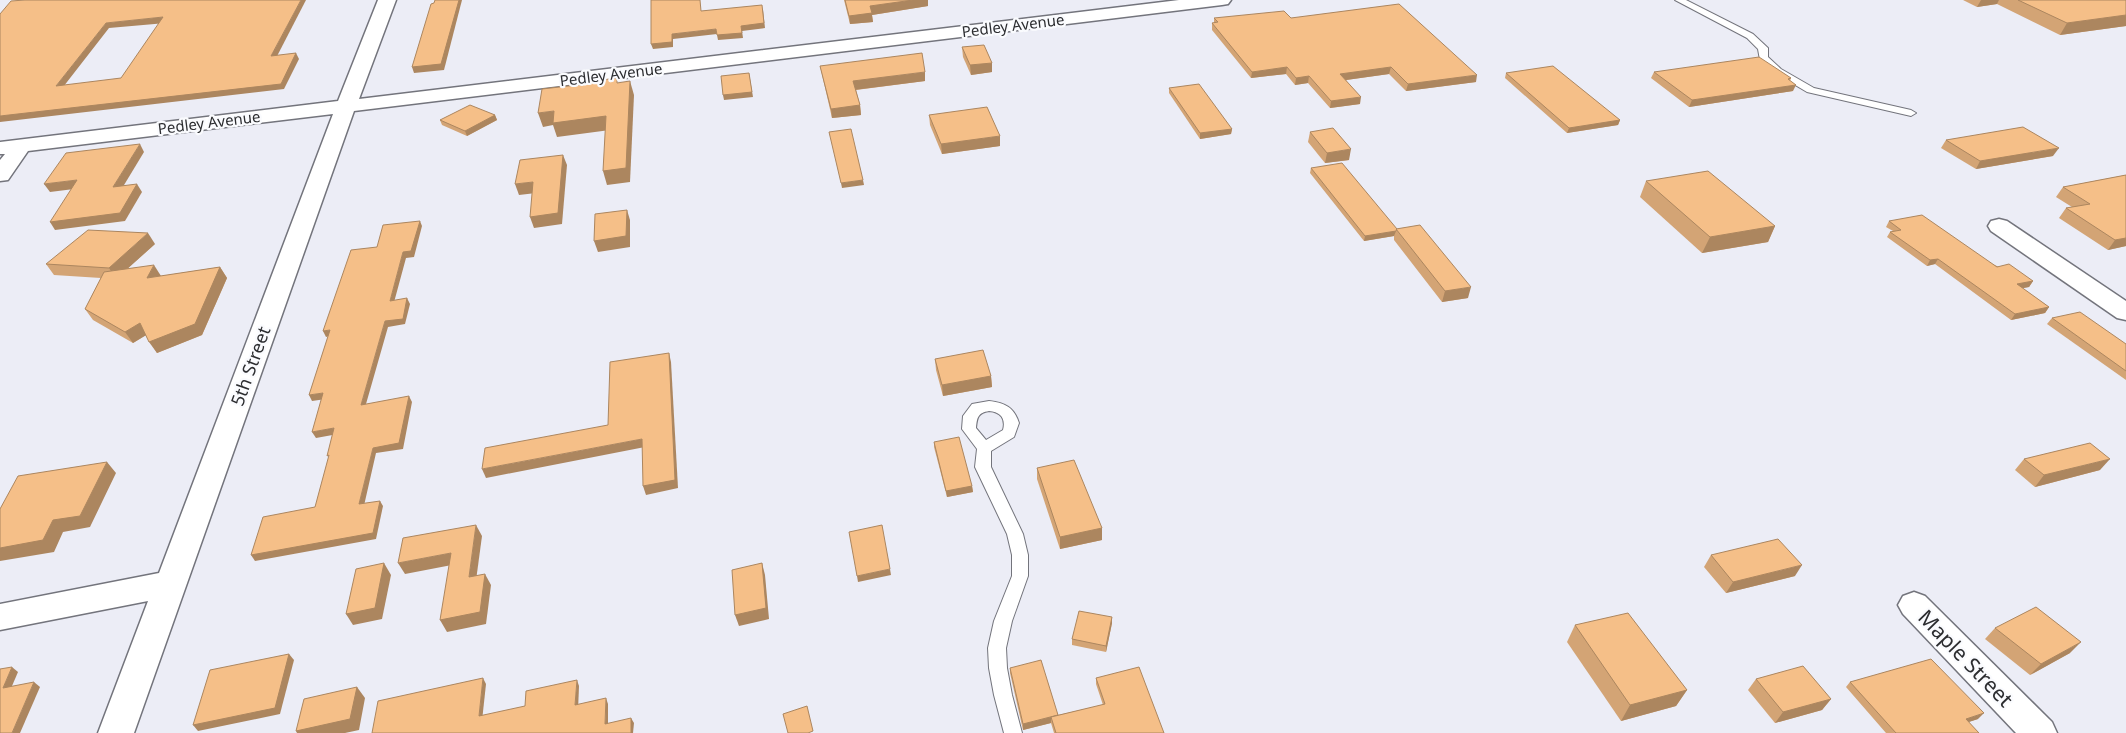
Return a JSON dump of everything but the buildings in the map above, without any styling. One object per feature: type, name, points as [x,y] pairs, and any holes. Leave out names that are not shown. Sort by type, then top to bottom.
[{"type":"street","name":"5th Street","points":[[116,733],[169,584],[387,0]]},
{"type":"street","name":"Pedley Avenue","points":[[0,148],[1222,0]]},
{"type":"street","points":[[0,175],[22,145]]},
{"type":"street","points":[[1999,226],[2126,312]]},
{"type":"street","points":[[0,617],[169,584]]},
{"type":"street","name":"Maple Street","points":[[1914,605],[2039,733]]},
{"type":"lane","points":[[1678,0],[1750,36],[1762,48],[1763,58],[1778,71],[1811,90],[1912,113]]},
{"type":"lane","points":[[984,448],[983,468],[1016,534],[1020,556],[1020,576],[1003,621],[997,648],[998,668],[1013,733]]}]
